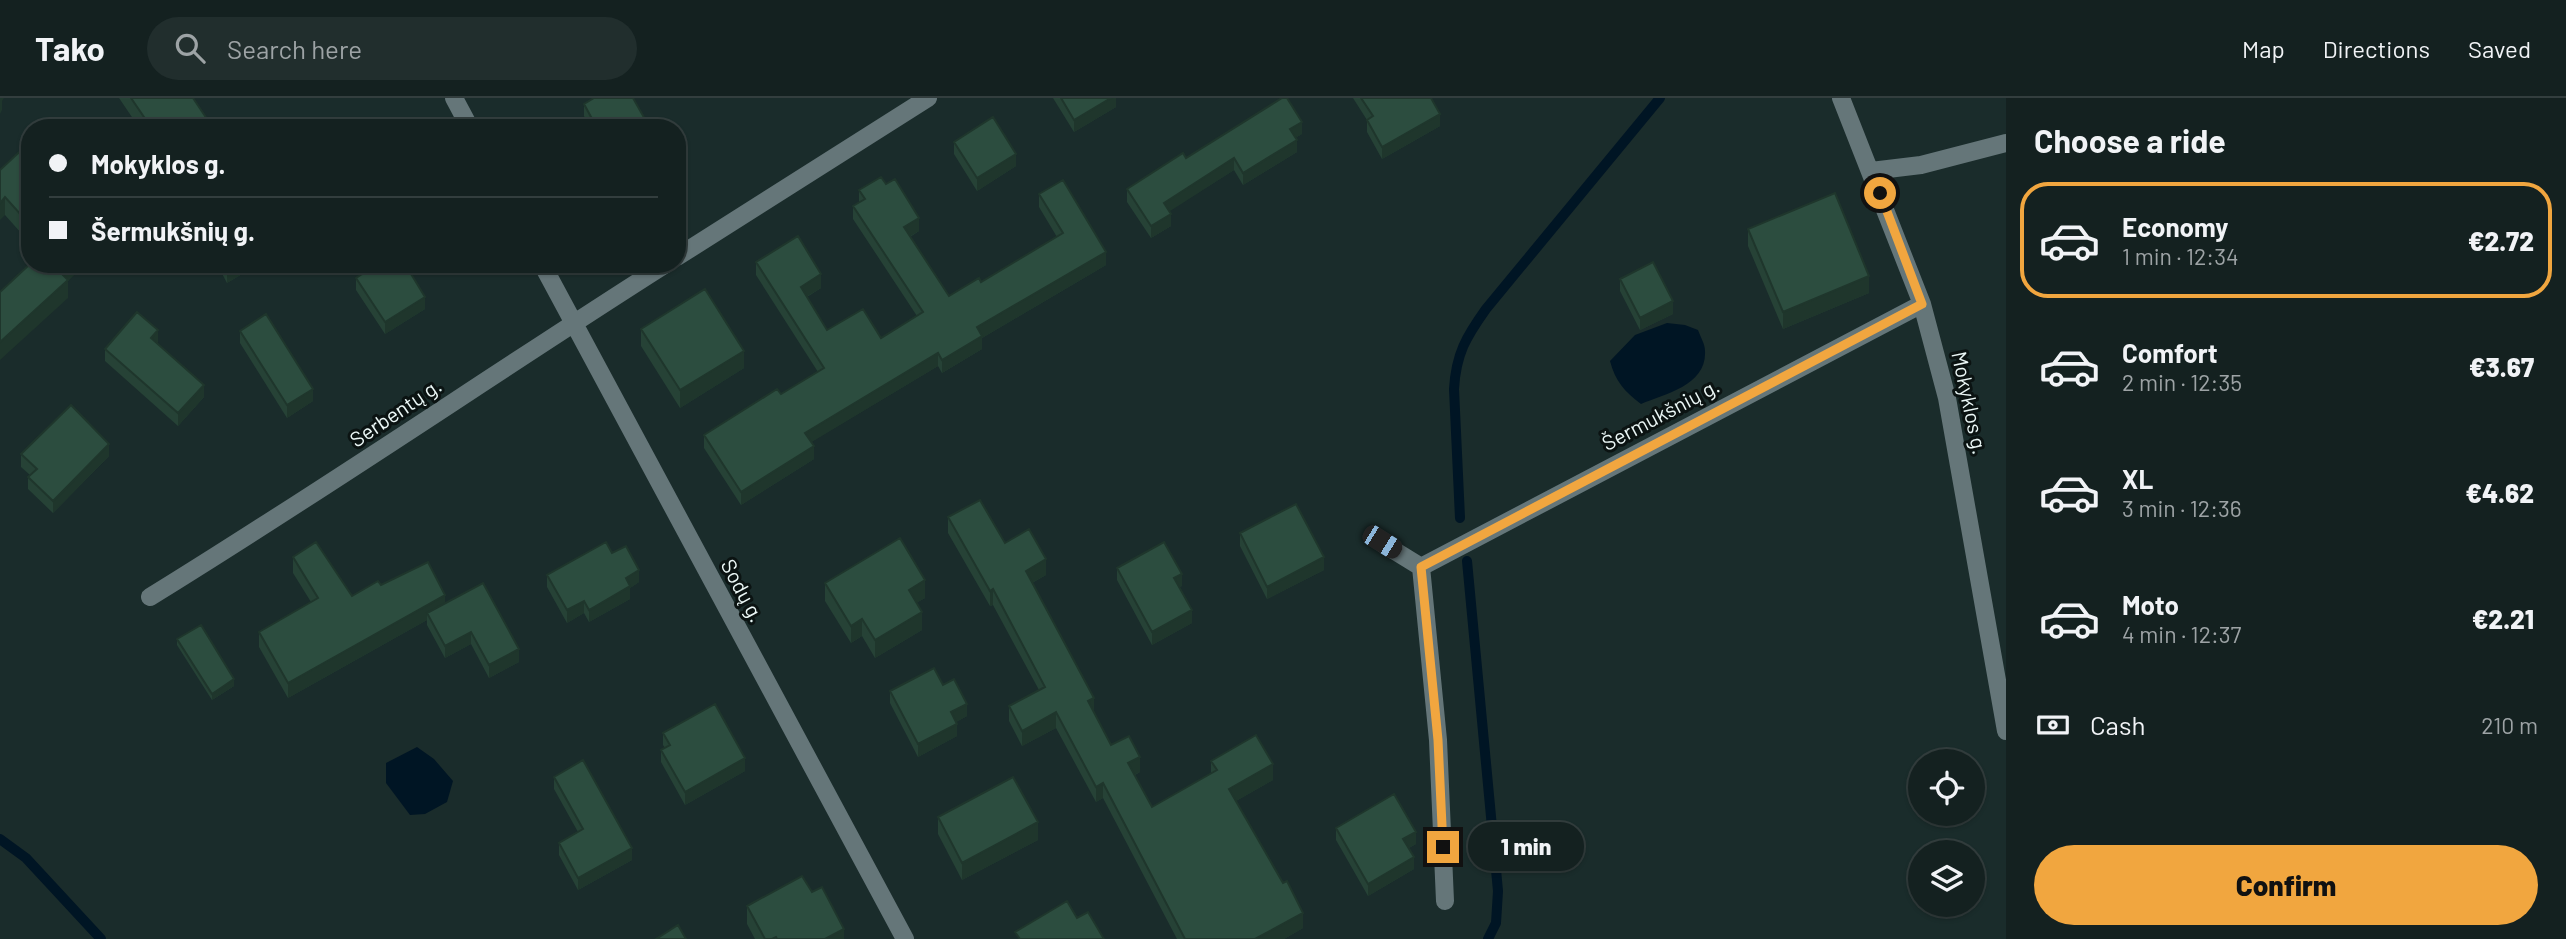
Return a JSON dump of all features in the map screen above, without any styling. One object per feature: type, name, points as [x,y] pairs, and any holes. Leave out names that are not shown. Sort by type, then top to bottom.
[{"type":"street","points":[[454,98],[465,119]]},
{"type":"street","points":[[686,251],[928,98]]},
{"type":"street","name":"Mokyklos g.","points":[[1841,98],[1922,304],[1947,398],[2006,731]]},
{"type":"street","points":[[1871,172],[1921,164],[2006,143]]},
{"type":"street","name":"Sodų g.","points":[[546,273],[905,939]]},
{"type":"street","name":"Serbentų g.","points":[[150,597],[282,515],[652,273]]},
{"type":"street","name":"Šermukšnių g.","points":[[1421,567],[1922,304]]},
{"type":"street","points":[[1382,542],[1421,567],[1438,740],[1444,901]]},
{"type":"water","points":[[1667,323],[1698,330],[1705,348],[1704,363],[1692,380],[1683,386],[1641,404],[1621,386],[1610,361],[1635,335]]},
{"type":"water","points":[[417,747],[434,759],[453,781],[447,802],[425,814],[410,815],[386,783],[386,763]]},
{"type":"building","points":[[131,98],[193,98],[207,119],[145,119]]},
{"type":"building","points":[[594,98],[633,98],[645,119],[592,119],[584,104]]},
{"type":"building","points":[[1061,98],[1111,98],[1074,120]]},
{"type":"building","points":[[1282,98],[1287,98],[1302,122],[1290,129],[1297,140],[1243,173],[1234,158],[1164,203],[1171,214],[1151,226],[1127,189],[1183,153],[1186,158]]},
{"type":"building","points":[[1361,98],[1431,98],[1440,114],[1382,147],[1367,120],[1373,116]]},
{"type":"building","points":[[993,117],[1016,154],[977,178],[954,142]]},
{"type":"building","points":[[21,150],[21,215],[5,197],[0,203],[0,170]]},
{"type":"building","points":[[881,177],[886,184],[895,179],[919,218],[904,227],[949,296],[979,278],[981,282],[1063,233],[1039,194],[1063,180],[1106,252],[977,327],[982,336],[942,360],[938,353],[805,433],[814,446],[741,492],[704,435],[777,389],[781,394],[824,368],[756,262],[798,236],[821,274],[801,287],[827,330],[863,309],[881,338],[923,312],[853,206],[865,199],[859,190]]},
{"type":"building","points":[[1835,193],[1869,276],[1783,312],[1748,229]]},
{"type":"building","points":[[1653,262],[1673,301],[1640,318],[1620,279]]},
{"type":"building","points":[[21,272],[61,273],[68,280],[0,342],[0,292]]},
{"type":"building","points":[[364,273],[410,273],[425,297],[385,322],[356,278]]},
{"type":"building","points":[[705,289],[744,351],[680,390],[641,329]]},
{"type":"building","points":[[137,312],[158,330],[151,338],[204,385],[178,413],[105,349]]},
{"type":"building","points":[[266,314],[313,389],[287,405],[240,331]]},
{"type":"building","points":[[71,405],[109,444],[53,501],[28,477],[37,469],[21,454]]},
{"type":"building","points":[[980,500],[1005,543],[1029,529],[1046,559],[1026,571],[1094,698],[1088,701],[1111,745],[1129,736],[1140,757],[1128,763],[1152,807],[1217,770],[1211,761],[1256,735],[1273,764],[1229,789],[1283,883],[1287,881],[1303,913],[1255,939],[1185,939],[1103,783],[1096,787],[1056,712],[1022,731],[1009,706],[1045,687],[993,589],[990,591],[948,517]]},
{"type":"building","points":[[1296,504],[1324,557],[1267,587],[1240,533]]},
{"type":"building","points":[[900,538],[925,580],[909,590],[922,612],[875,640],[862,619],[851,626],[825,583]]},
{"type":"building","points":[[316,542],[352,596],[378,581],[381,585],[428,562],[445,595],[288,683],[259,632],[318,598],[293,557]]},
{"type":"building","points":[[606,542],[612,553],[626,546],[639,570],[626,578],[630,586],[589,610],[584,601],[567,610],[547,575]]},
{"type":"building","points":[[1164,542],[1182,574],[1174,578],[1192,610],[1152,632],[1117,568]]},
{"type":"building","points":[[483,583],[519,649],[489,665],[471,632],[445,646],[427,613]]},
{"type":"building","points":[[201,625],[234,679],[212,694],[177,639]]},
{"type":"building","points":[[934,668],[943,685],[954,679],[967,704],[951,712],[957,724],[918,744],[890,691]]},
{"type":"building","points":[[715,704],[745,758],[685,792],[661,750],[670,745],[663,733]]},
{"type":"building","points":[[583,760],[632,848],[578,878],[559,843],[583,829],[554,777]]},
{"type":"building","points":[[1013,777],[1038,822],[962,863],[938,817]]},
{"type":"building","points":[[1394,794],[1416,832],[1403,839],[1414,857],[1368,884],[1336,828]]},
{"type":"building","points":[[802,876],[812,892],[822,887],[844,929],[825,939],[765,939],[747,906]]},
{"type":"building","points":[[1067,901],[1077,918],[1088,912],[1104,939],[1020,939],[1015,932]]},
{"type":"building","points":[[678,925],[686,939],[656,939]]},
{"type":"waterway","points":[[1460,518],[1454,389],[1463,346],[1486,309],[1660,98]]},
{"type":"waterway","points":[[1467,561],[1498,891],[1496,923],[1488,939]]},
{"type":"waterway","points":[[0,839],[26,858],[101,939]]},
{"type":"route","points":[[1443,847],[1438,740],[1421,567],[1922,304],[1880,193]]}]
